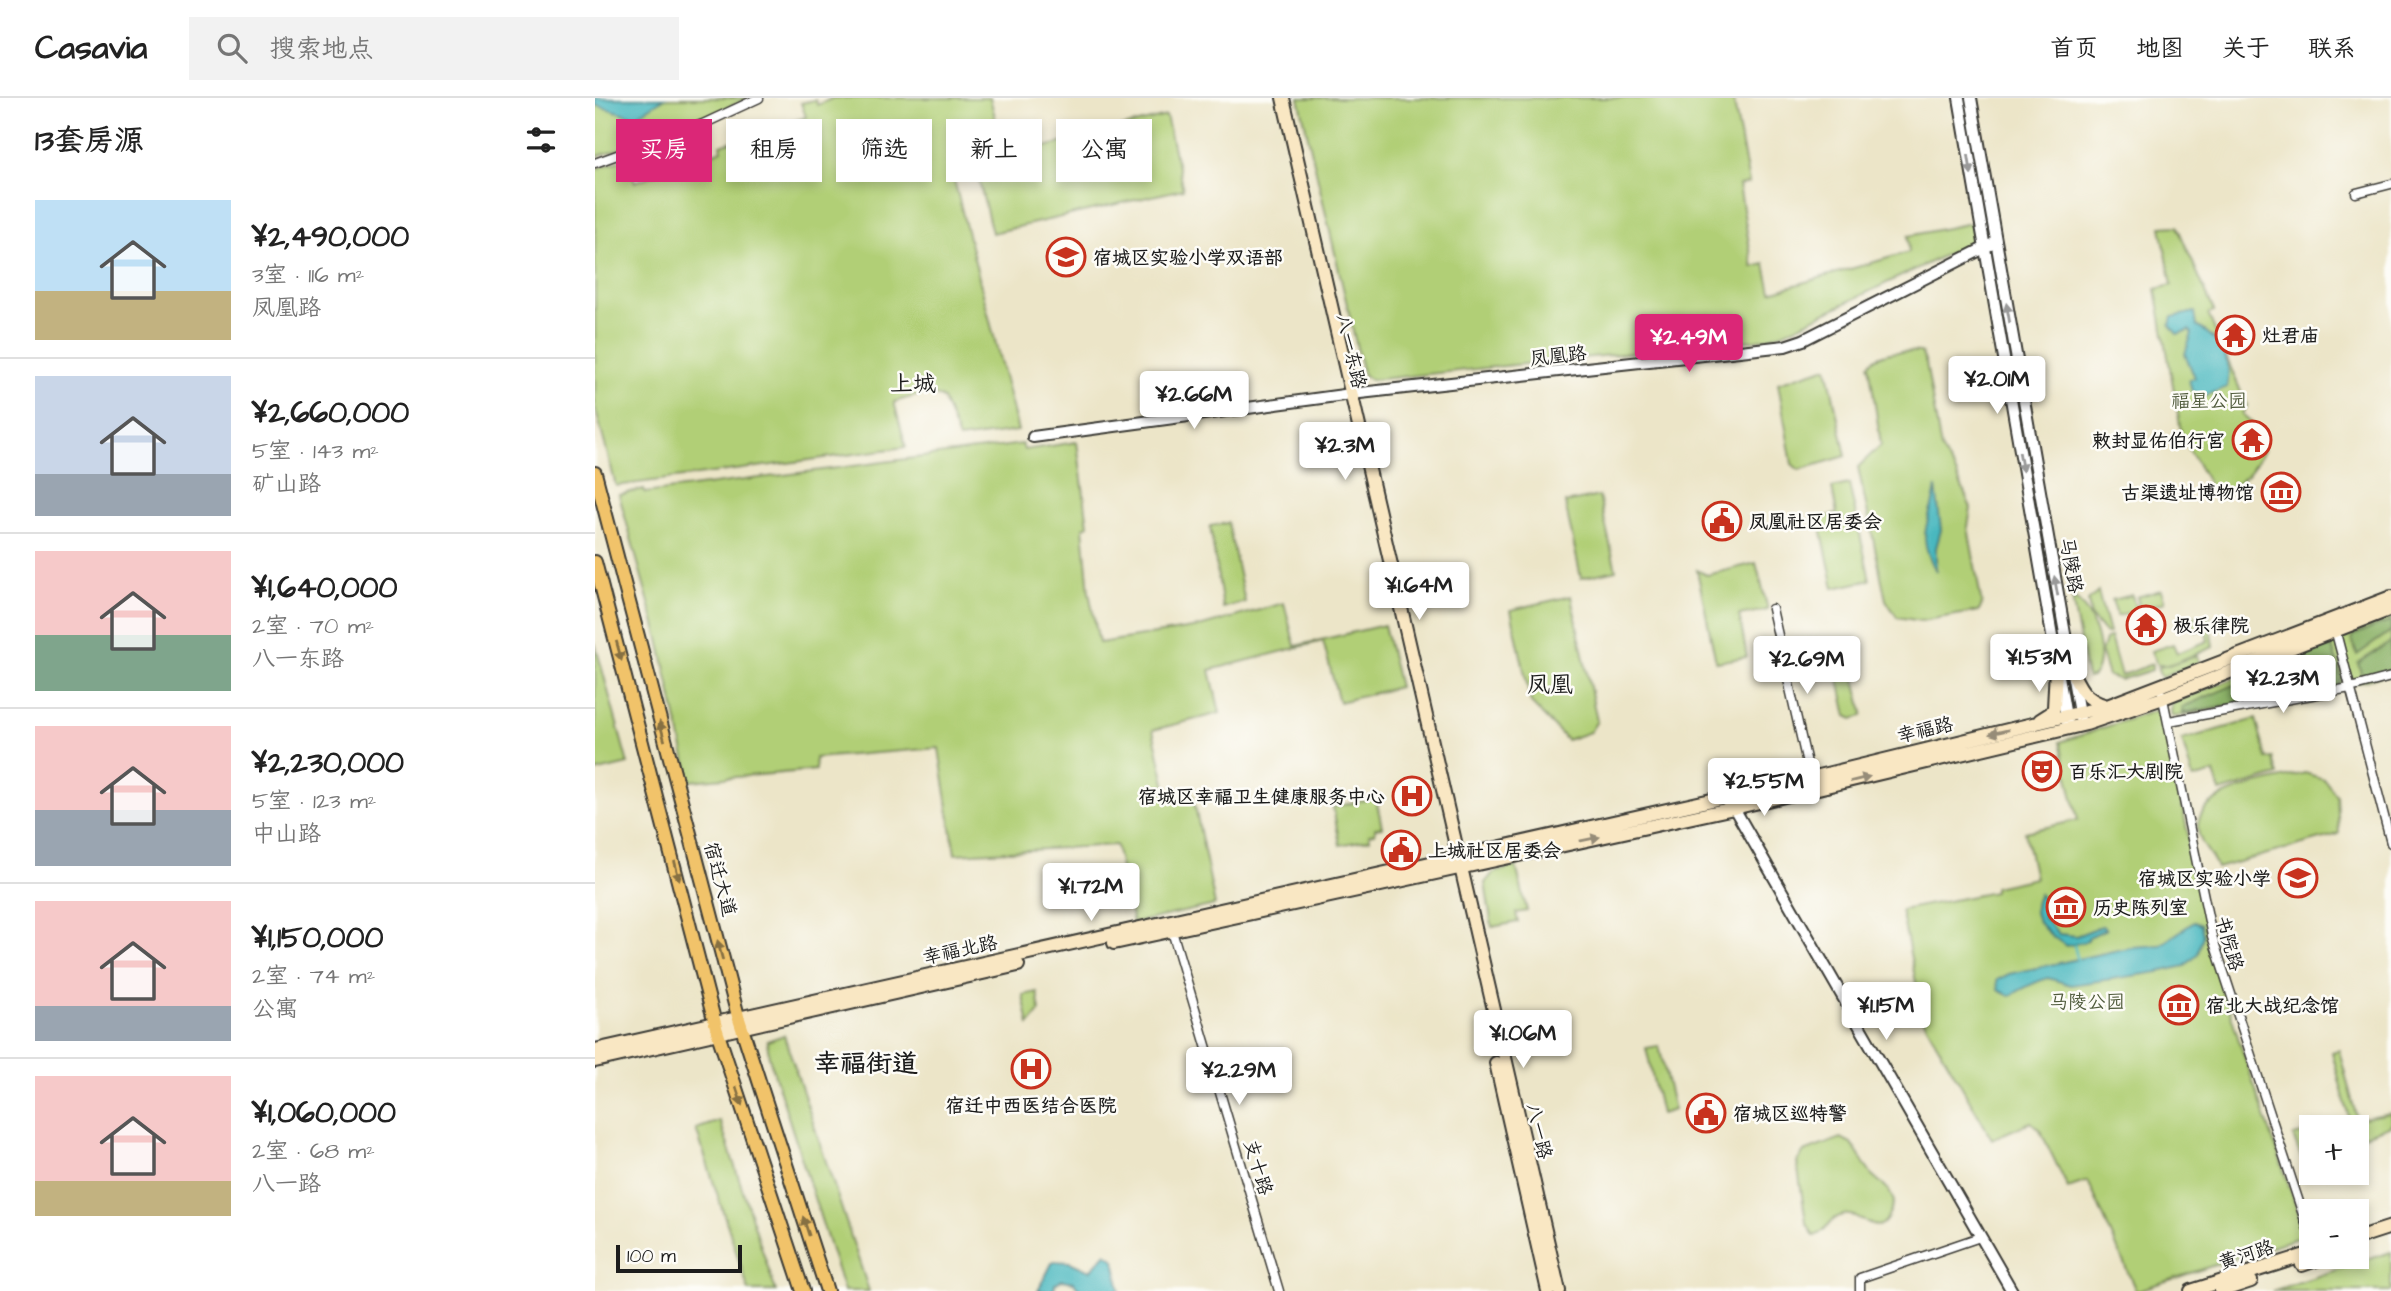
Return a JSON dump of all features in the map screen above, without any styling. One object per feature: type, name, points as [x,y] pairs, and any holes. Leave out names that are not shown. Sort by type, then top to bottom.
[{"type":"main road","name":"八一东路","points":[[1276,98],[1454,863]]},
{"type":"main road","name":"八一东路","points":[[1283,98],[1347,395]]},
{"type":"main road","name":"宿迁大道","points":[[595,473],[741,1021],[827,1291]]},
{"type":"main road","points":[[595,562],[716,1027],[803,1291]]},
{"type":"main road","name":"幸福路","points":[[1454,863],[1812,784],[2073,721],[2162,693],[2335,624],[2391,597]]},
{"type":"main road","name":"幸福路","points":[[2335,624],[2391,609]]},
{"type":"main road","points":[[2063,667],[2091,701],[2107,706]]},
{"type":"main road","points":[[2030,724],[2051,713],[2063,667]]},
{"type":"main road","name":"幸福路","points":[[1454,863],[1734,808],[2030,724],[2073,721],[2107,706],[2162,693]]},
{"type":"main road","name":"幸福北路","points":[[741,1021],[1171,931],[1454,863]]},
{"type":"main road","name":"幸福北路","points":[[595,1061],[741,1021],[1454,863]]},
{"type":"main road","name":"八一路","points":[[1454,863],[1548,1291]]},
{"type":"main road","name":"八一路","points":[[1454,863],[1559,1291]]},
{"type":"main road","name":"幸福北路","points":[[595,1050],[716,1027]]},
{"type":"main road","points":[[2369,1234],[2391,1227]]},
{"type":"main road","points":[[2369,1243],[2391,1236]]},
{"type":"main road","name":"黄河路","points":[[2191,1291],[2299,1257]]},
{"type":"main road","name":"黄河路","points":[[2221,1291],[2299,1265]]},
{"type":"street","points":[[595,163],[703,124],[759,98]]},
{"type":"street","name":"马陵路","points":[[1959,98],[1983,247],[2073,721]]},
{"type":"street","name":"马陵路","points":[[1971,98],[2063,667]]},
{"type":"street","points":[[2356,193],[2391,184]]},
{"type":"street","name":"凤凰路","points":[[1033,437],[1347,395],[1785,346],[1803,340],[1996,242]]},
{"type":"street","points":[[1772,609],[1812,784]]},
{"type":"street","points":[[2335,624],[2391,843]]},
{"type":"street","points":[[2169,721],[2350,688],[2391,677]]},
{"type":"street","name":"书院路","points":[[2162,693],[2211,936],[2299,1203]]},
{"type":"street","points":[[1734,808],[2012,1291]]},
{"type":"street","name":"支十路","points":[[1171,931],[1279,1291]]},
{"type":"street","points":[[1860,1291],[1860,1278],[1980,1237]]},
{"type":"green space","points":[[595,98],[750,98],[700,119],[616,119],[616,150],[595,157]]},
{"type":"green space","points":[[833,98],[990,98],[996,119],[946,119],[946,182],[955,182],[1018,431],[959,439],[943,399],[930,392],[894,402],[906,447],[616,486],[595,407],[595,169],[616,162],[616,182],[712,182],[712,154],[722,150],[721,145],[726,143],[726,182],[822,182],[822,119],[800,119],[806,117],[801,103],[815,100],[818,105]]},
{"type":"green space","points":[[1299,98],[1733,98],[1749,183],[1739,185],[1753,267],[1765,264],[1771,292],[1909,252],[1908,236],[1971,223],[1973,235],[1970,243],[1785,332],[1764,339],[1371,380],[1363,374]]},
{"type":"green space","points":[[1166,116],[1183,189],[992,233],[979,182],[1042,182],[1042,148],[1056,144],[1056,182],[1152,182],[1152,120]]},
{"type":"green space","name":"福星公园","points":[[2177,226],[2214,311],[2208,314],[2247,406],[2242,414],[2255,425],[2252,432],[2245,437],[2251,448],[2259,444],[2264,450],[2249,473],[2218,500],[2182,437],[2156,289],[2172,285],[2161,227]]},
{"type":"green space","points":[[1921,352],[1926,363],[1941,449],[1955,471],[1971,508],[1968,527],[1982,605],[1979,611],[1921,621],[1897,617],[1886,600],[1858,467],[1881,445],[1869,364],[1886,354]]},
{"type":"green space","points":[[1827,367],[1846,456],[1799,470],[1792,464],[1778,383]]},
{"type":"green space","points":[[1077,442],[1088,525],[1083,528],[1089,592],[1099,643],[1199,627],[1284,603],[1295,646],[1384,625],[1399,687],[1339,702],[1323,641],[1210,670],[1220,713],[1153,730],[1169,801],[1193,796],[1215,905],[1133,923],[1116,845],[955,854],[939,748],[815,758],[816,770],[690,781],[659,639],[619,495],[644,489],[645,493],[1022,444],[1024,450]]},
{"type":"green space","points":[[1849,484],[1870,580],[1834,588],[1819,518],[1837,514],[1832,488]]},
{"type":"green space","points":[[1599,496],[1616,570],[1581,578],[1565,503]]},
{"type":"green space","points":[[1228,523],[1245,602],[1223,608],[1210,526]]},
{"type":"green space","points":[[1756,563],[1768,610],[1739,615],[1747,657],[1716,662],[1697,570],[1707,575]]},
{"type":"green space","points":[[2161,590],[2165,602],[2140,609],[2137,597]]},
{"type":"green space","points":[[2098,592],[2109,633],[2106,634],[2091,617],[2088,601]]},
{"type":"green space","points":[[2132,595],[2136,611],[2117,616],[2112,600]]},
{"type":"green space","points":[[1571,596],[1597,721],[1590,732],[1567,740],[1531,703],[1511,610]]},
{"type":"green space","points":[[2072,598],[2086,610],[2096,634],[2099,659],[2097,670],[2092,677],[2087,678]]},
{"type":"green space","points":[[2196,615],[2197,620],[2209,616],[2213,647],[2169,665],[2157,665],[2151,651],[2173,644],[2177,653],[2208,641],[2205,629],[2195,631],[2191,617]]},
{"type":"green space","points":[[2391,617],[2391,673],[2344,687],[2173,717],[2171,713],[2172,703]]},
{"type":"green space","points":[[2391,621],[2391,631],[2357,655],[2352,639],[2354,635]]},
{"type":"green space","points":[[2110,637],[2121,676],[2152,664],[2152,670],[2120,680],[2108,676],[2101,653],[2105,640]]},
{"type":"green space","points":[[2391,642],[2391,670],[2362,677],[2358,663]]},
{"type":"green space","points":[[595,643],[628,764],[595,772]]},
{"type":"green space","points":[[2331,644],[2342,678],[2338,686],[2183,713],[2182,707]]},
{"type":"green space","points":[[2197,656],[2199,662],[2161,677],[2157,668]]},
{"type":"green space","points":[[1853,670],[1863,712],[1862,716],[1853,719],[1847,716],[1838,675]]},
{"type":"green space","name":"马陵公园","points":[[2157,710],[2162,711],[2215,962],[2240,1044],[2299,1215],[2299,1237],[2136,1291],[2088,1181],[2068,1188],[2040,1130],[2031,1122],[1992,1139],[1924,1021],[1901,910],[1994,892],[1994,887],[2035,878],[2025,832],[2078,820],[2060,742]]},
{"type":"green space","points":[[2256,719],[2267,759],[2273,758],[2278,775],[2220,792],[2214,773],[2193,779],[2182,740]]},
{"type":"green space","points":[[2305,773],[2324,779],[2337,796],[2339,834],[2217,868],[2201,841],[2198,830],[2200,816],[2209,805],[2222,796],[2257,784]]},
{"type":"green space","points":[[1376,798],[1382,827],[1375,828],[1375,833],[1369,834],[1370,839],[1340,845],[1333,807]]},
{"type":"green space","points":[[1516,866],[1527,911],[1516,913],[1518,922],[1492,927],[1485,883],[1493,873]]},
{"type":"green space","points":[[1037,992],[1040,1011],[1029,1025],[1023,995]]},
{"type":"green space","points":[[784,1035],[869,1291],[844,1291],[769,1057],[767,1041]]},
{"type":"green space","points":[[1659,1046],[1674,1110],[1661,1114],[1646,1048]]},
{"type":"green space","points":[[2339,1050],[2356,1115],[2348,1115],[2332,1052]]},
{"type":"green space","points":[[2391,1113],[2391,1125],[2369,1133],[2369,1117]]},
{"type":"green space","points":[[720,1121],[776,1291],[749,1291],[696,1129]]},
{"type":"green space","points":[[2299,1135],[2299,1152],[2293,1136]]},
{"type":"green space","points":[[1841,1138],[1851,1143],[1871,1174],[1888,1189],[1894,1201],[1883,1224],[1877,1226],[1857,1217],[1840,1216],[1814,1236],[1806,1222],[1797,1162],[1804,1152]]},
{"type":"green space","points":[[2391,1252],[2391,1291],[2272,1291],[2339,1269],[2369,1269],[2369,1259]]},
{"type":"water","points":[[595,98],[665,98],[635,117],[595,105]]},
{"type":"water","points":[[2195,312],[2197,326],[2218,344],[2228,369],[2227,387],[2207,395],[2192,392],[2189,380],[2195,378],[2185,354],[2192,333],[2189,330],[2177,334],[2170,325],[2172,317]]},
{"type":"water","points":[[1936,487],[1941,530],[1936,548],[1936,571],[1929,557],[1925,537]]},
{"type":"water","points":[[2039,894],[2043,900],[2043,917],[2059,934],[2076,936],[2102,926],[2106,929],[2089,937],[2088,941],[2066,946],[2046,931],[2037,918],[2035,903]]},
{"type":"water","points":[[2194,922],[2201,925],[2203,935],[2198,954],[2185,966],[2071,985],[2048,978],[2010,996],[1998,990],[1997,980],[2009,974],[2132,947],[2160,945]]},
{"type":"water","points":[[1106,1253],[1114,1259],[1120,1291],[1080,1291],[1074,1282],[1062,1280],[1055,1284],[1054,1291],[1038,1291],[1053,1261],[1070,1262],[1090,1271]]},
{"type":"waterway","points":[[2074,945],[2078,961]]},
{"type":"place","name":"宿城区实验小学双语部","points":[[1066,257]]},
{"type":"place","name":"灶君庙","points":[[2235,335]]},
{"type":"place","name":"敕封显佑伯行宫","points":[[2252,440]]},
{"type":"place","name":"古渠遗址博物馆","points":[[2281,492]]},
{"type":"place","name":"凤凰社区居委会","points":[[1722,521]]},
{"type":"place","name":"极乐律院","points":[[2146,625]]},
{"type":"place","name":"百乐汇大剧院","points":[[2042,771]]},
{"type":"place","name":"宿城区幸福卫生健康服务中心","points":[[1412,796]]},
{"type":"place","name":"上城社区居委会","points":[[1401,850]]},
{"type":"place","name":"宿城区实验小学","points":[[2298,878]]},
{"type":"place","name":"历史陈列室","points":[[2066,907]]},
{"type":"place","name":"宿北大战纪念馆","points":[[2179,1005]]},
{"type":"place","name":"宿迁中西医结合医院","points":[[1031,1069]]},
{"type":"place","name":"宿城区巡特警","points":[[1706,1113]]},
{"type":"district","name":"上城","points":[[913,383]]},
{"type":"district","name":"凤凰","points":[[1550,684]]},
{"type":"district","name":"幸福街道","points":[[866,1063]]}]
